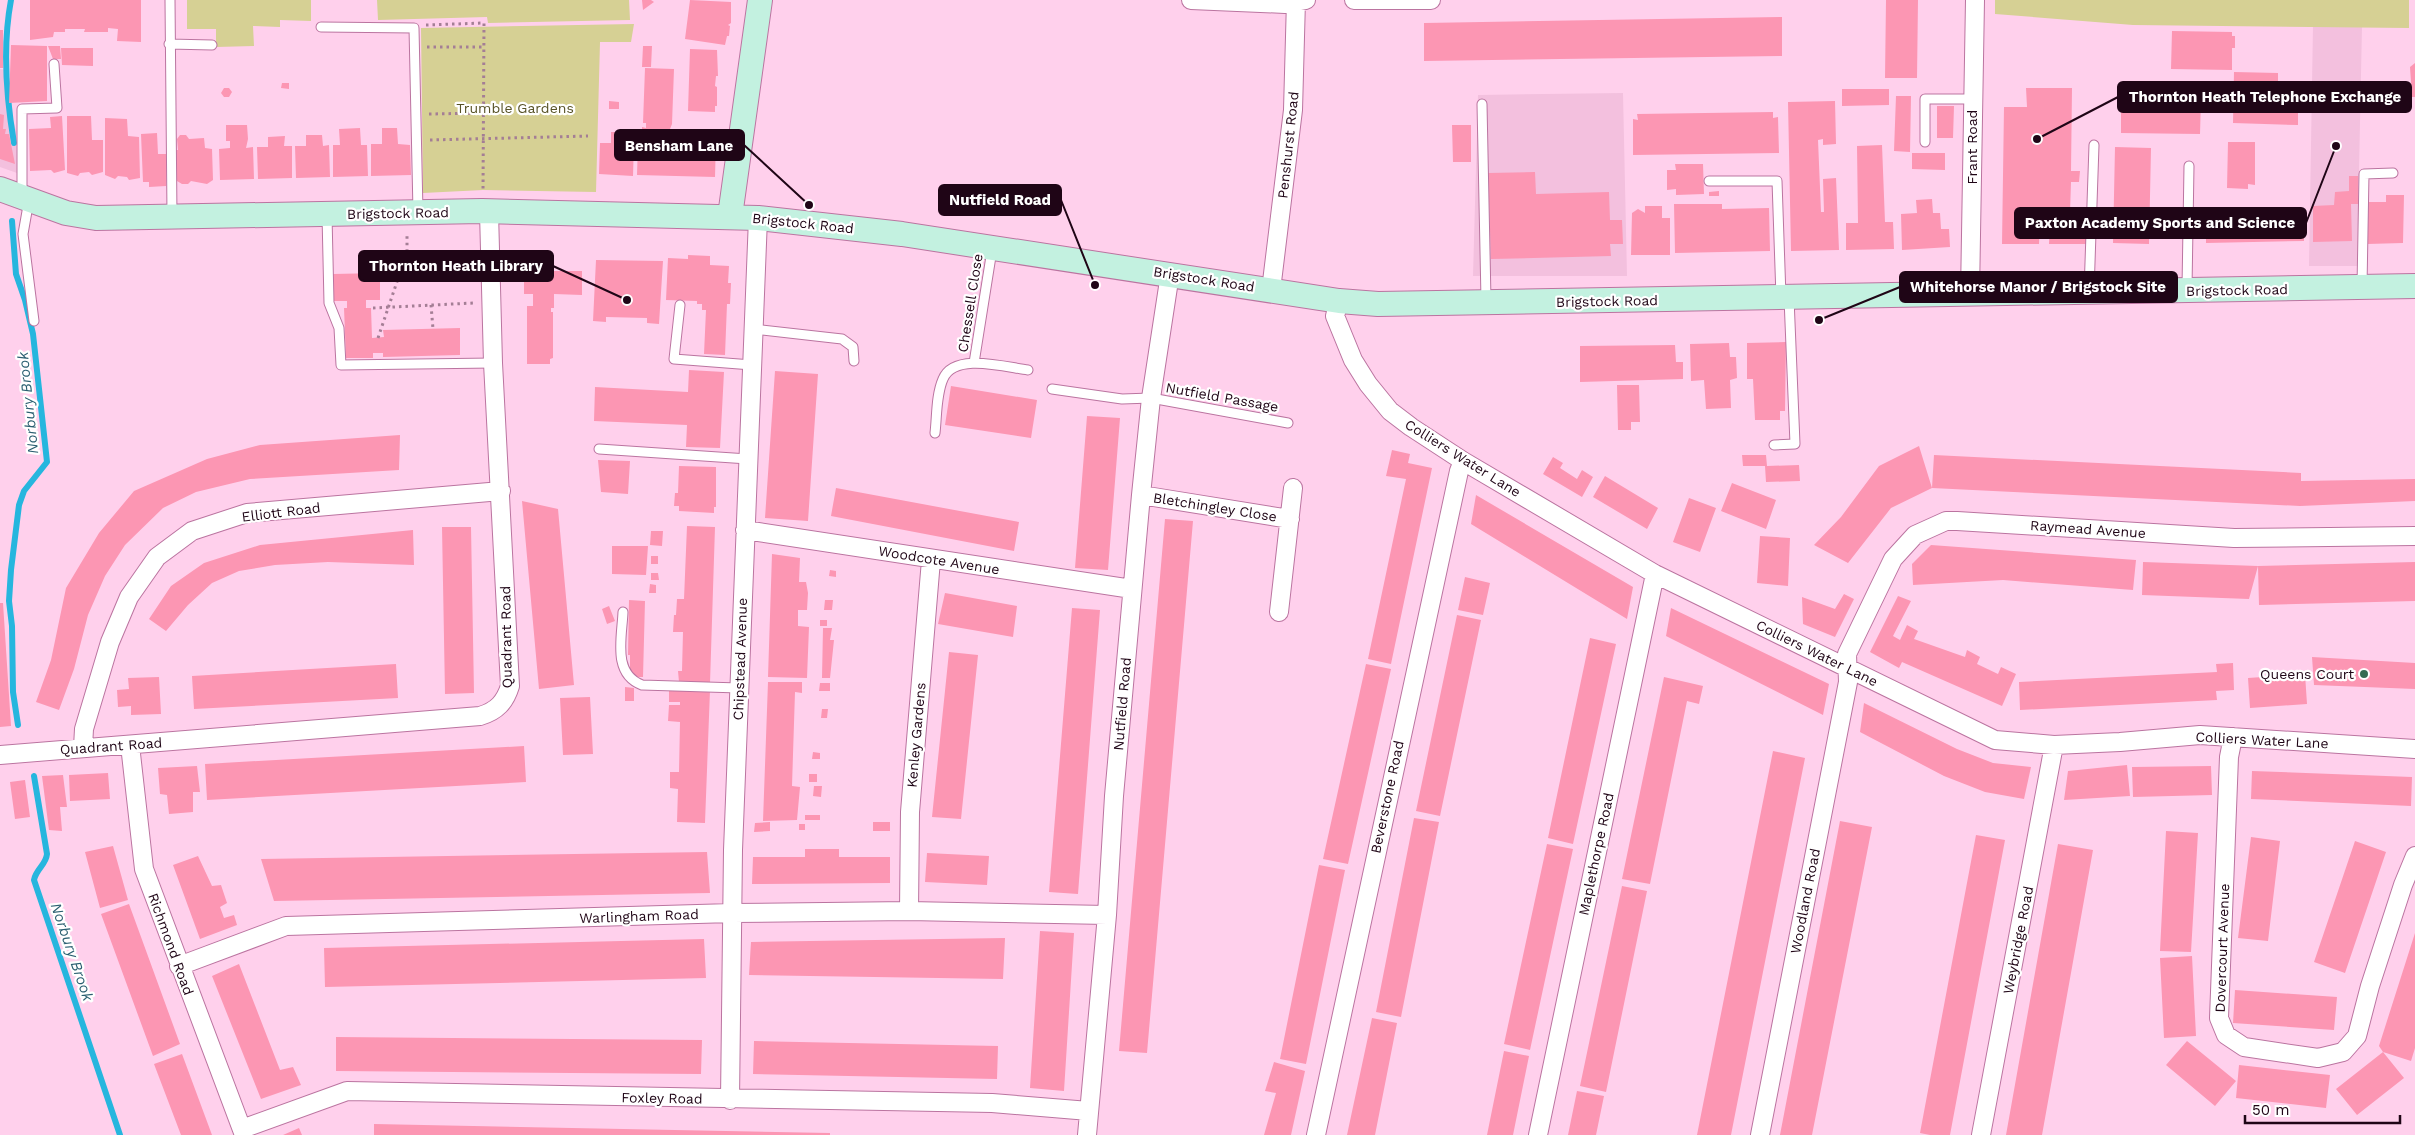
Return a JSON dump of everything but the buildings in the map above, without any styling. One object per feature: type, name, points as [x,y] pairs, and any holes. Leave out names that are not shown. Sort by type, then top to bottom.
[{"type":"main road","points":[[730,216],[760,0]]},
{"type":"main road","name":"Brigstock Road","points":[[0,189],[66,213],[96,218],[485,212],[730,216],[814,222],[992,247],[1338,301],[1378,304],[2415,286]]},
{"type":"street","points":[[1191,0],[1245,4],[1299,1]]},
{"type":"street","points":[[1354,0],[1431,0]]},
{"type":"street","name":"Frant Road","points":[[1970,294],[1975,0]]},
{"type":"street","name":"Penshurst Road","points":[[1270,290],[1293,110],[1299,1]]},
{"type":"street","name":"Quadrant Road","points":[[0,755],[480,716],[491,713],[504,701],[510,686],[485,212]]},
{"type":"street","name":"Chipstead Avenue","points":[[730,1100],[732,913],[739,688],[758,218]]},
{"type":"street","name":"Nutfield Road","points":[[1087,1135],[1107,915],[1114,796],[1140,495],[1151,398],[1170,274]]},
{"type":"street","name":"Colliers Water Lane","points":[[1338,301],[1334,316],[1341,335],[1368,384],[1390,411],[1412,428],[1463,461],[1655,574],[1995,740],[2054,744],[2120,742],[2200,735],[2415,749]]},
{"type":"street","name":"Beverstone Road","points":[[1316,1135],[1395,758],[1458,471],[1463,461]]},
{"type":"street","name":"Bletchingley Close","points":[[1279,612],[1293,488]]},
{"type":"street","name":"Elliott Road","points":[[82,747],[84,729],[110,642],[129,597],[157,557],[192,531],[247,513],[501,491]]},
{"type":"street","name":"Bletchingley Close","points":[[1140,495],[1290,519]]},
{"type":"street","name":"Raymead Avenue","points":[[1846,667],[1847,654],[1893,560],[1915,535],[1946,521],[2234,538],[2415,536]]},
{"type":"street","name":"Woodcote Avenue","points":[[745,530],[1132,590]]},
{"type":"street","name":"Kenley Gardens","points":[[909,911],[910,812],[931,560]]},
{"type":"street","name":"Maplethorpe Road","points":[[1538,1135],[1655,574]]},
{"type":"street","name":"Woodland Road","points":[[1760,1135],[1848,682],[1846,667]]},
{"type":"street","name":"Dovercourt Avenue","points":[[2233,737],[2229,757],[2219,1018],[2226,1035],[2244,1047],[2318,1058],[2343,1052],[2357,1036],[2376,968],[2403,885],[2415,856]]},
{"type":"street","name":"Weybridge Road","points":[[1981,1135],[2054,744]]},
{"type":"street","name":"Richmond Road","points":[[130,745],[144,869],[243,1132]]},
{"type":"street","name":"Warlingham Road","points":[[179,966],[286,926],[732,913],[909,911],[1107,915]]},
{"type":"street","name":"Foxley Road","points":[[243,1132],[347,1091],[730,1100],[992,1103],[1089,1111]]},
{"type":"lane","points":[[170,0],[172,218]]},
{"type":"lane","points":[[321,26],[414,28],[416,114],[412,212]]},
{"type":"lane","points":[[169,44],[212,45]]},
{"type":"lane","points":[[34,321],[23,234],[25,198],[22,109],[56,108],[54,64]]},
{"type":"lane","points":[[1925,142],[1926,98],[1972,99]]},
{"type":"lane","points":[[1482,104],[1486,303]]},
{"type":"lane","points":[[2089,292],[2094,145]]},
{"type":"lane","points":[[2188,291],[2189,166]]},
{"type":"lane","points":[[2362,287],[2364,174],[2393,173]]},
{"type":"lane","points":[[1709,181],[1777,181],[1795,444],[1774,445]]},
{"type":"lane","points":[[327,214],[329,303],[339,328],[340,365],[493,363]]},
{"type":"lane","name":"Chessell Close","points":[[974,363],[992,247]]},
{"type":"lane","points":[[680,305],[674,359],[752,365]]},
{"type":"lane","points":[[753,329],[842,339],[853,348],[854,361]]},
{"type":"lane","name":"Chessell Close","points":[[935,432],[940,388],[946,374],[958,365],[974,363],[1028,370]]},
{"type":"lane","name":"Nutfield Passage","points":[[1052,389],[1122,399],[1151,398],[1288,423]]},
{"type":"lane","points":[[599,449],[748,459]]},
{"type":"lane","points":[[623,612],[621,666],[632,680],[642,685],[739,688]]},
{"type":"path","points":[[414,28],[420,25],[484,23],[483,139],[485,212]]},
{"type":"path","points":[[414,47],[484,47]]},
{"type":"path","points":[[416,114],[483,113]]},
{"type":"path","points":[[429,140],[588,136]]},
{"type":"path","points":[[378,338],[407,252],[412,212]]},
{"type":"path","points":[[373,308],[491,302]]},
{"type":"path","points":[[432,305],[433,329]]},
{"type":"shaded area","points":[[2313,25],[2362,27],[2357,266],[2309,266]]},
{"type":"shaded area","points":[[0,69],[9,70],[8,103],[16,130],[17,173],[0,167]]},
{"type":"shaded area","points":[[1623,93],[1627,276],[1473,276],[1478,95]]},
{"type":"green space","points":[[187,0],[311,0],[311,21],[280,20],[280,27],[253,26],[254,46],[216,47],[216,29],[187,29]]},
{"type":"green space","points":[[377,0],[629,0],[630,20],[488,23],[487,17],[378,20]]},
{"type":"green space","points":[[1995,0],[2409,0],[2409,28],[2133,25],[1995,14]]},
{"type":"green space","name":"Trumble Gardens","points":[[634,24],[631,42],[600,42],[596,192],[483,190],[423,193],[421,28]]},
{"type":"waterway","name":"Norbury Brook","points":[[11,0],[8,18],[6,72],[14,143]]},
{"type":"waterway","name":"Norbury Brook","points":[[12,221],[16,274],[25,300],[33,334],[47,462],[24,491],[19,505],[11,570],[9,601],[12,626],[13,692],[18,725]]},
{"type":"waterway","name":"Norbury Brook","points":[[34,776],[47,854],[34,880],[120,1135]]},
{"type":"place","name":"Thornton Heath Telephone Exchange","points":[[2037,139]]},
{"type":"place","name":"Paxton Academy Sports and Science","points":[[2336,146]]},
{"type":"place","name":"Bensham Lane","points":[[809,205]]},
{"type":"place","name":"Nutfield Road","points":[[1095,285]]},
{"type":"place","name":"Thornton Heath Library","points":[[627,300]]},
{"type":"place","name":"Whitehorse Manor / Brigstock Site","points":[[1819,320]]},
{"type":"place","name":"Queens Court","points":[[2364,674]]}]
